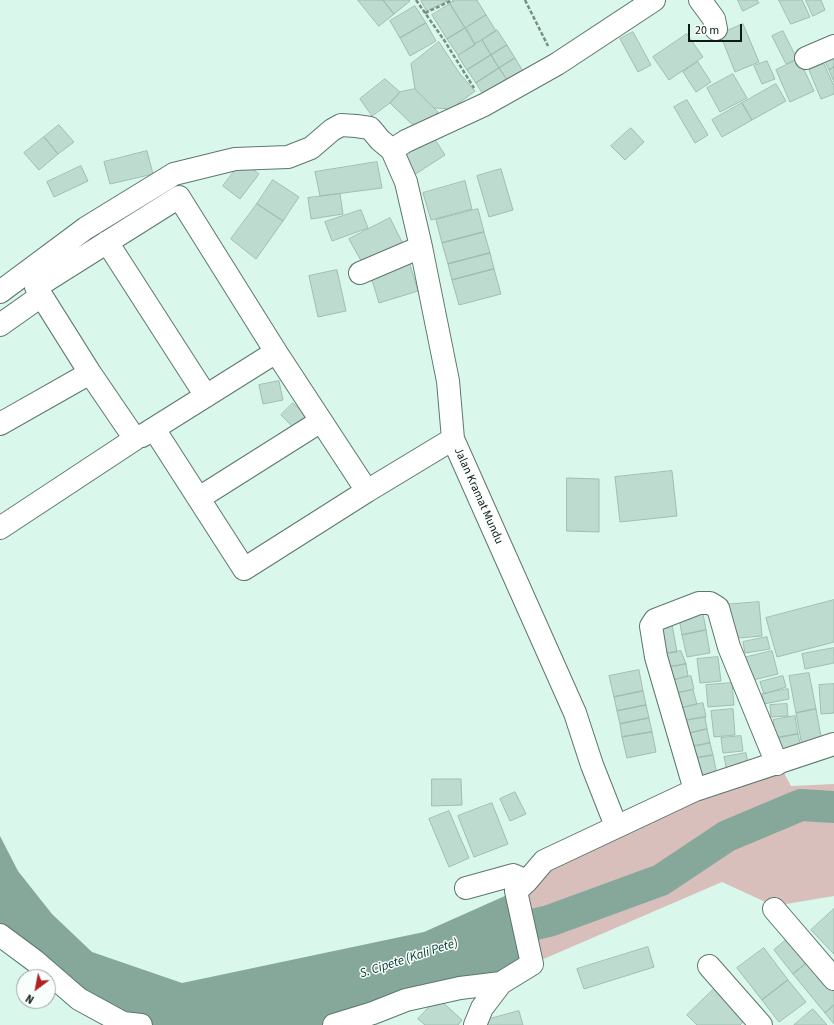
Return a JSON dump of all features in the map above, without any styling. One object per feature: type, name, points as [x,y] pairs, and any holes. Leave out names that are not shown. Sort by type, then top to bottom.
[{"type":"street","points":[[0,292],[86,228],[174,174],[235,159],[288,157],[311,148],[332,130],[341,125],[370,128],[380,140],[392,150],[406,141],[484,105],[557,64],[654,0]]},
{"type":"street","points":[[700,0],[714,19],[716,29]]},
{"type":"street","points":[[806,58],[834,46]]},
{"type":"street","name":"Jalan Kramat Mundu","points":[[392,150],[406,182],[421,247],[448,381],[453,439],[575,713],[592,765],[616,826]]},
{"type":"street","points":[[135,440],[90,373],[36,287],[179,196],[276,352],[367,491]]},
{"type":"street","points":[[107,242],[206,396]]},
{"type":"street","points":[[360,273],[421,247]]},
{"type":"street","points":[[0,325],[41,296]]},
{"type":"street","points":[[0,528],[135,440],[276,352]]},
{"type":"street","points":[[0,424],[90,373]]},
{"type":"street","points":[[199,498],[321,421]]},
{"type":"street","points":[[154,429],[244,569],[367,491],[453,439]]},
{"type":"street","points":[[695,790],[656,657],[651,626],[655,620],[699,603],[710,603],[718,608],[728,647],[778,764]]},
{"type":"street","points":[[521,886],[544,861],[695,790],[778,764],[834,744]]},
{"type":"street","points":[[466,888],[513,875],[521,886],[532,964],[501,983],[482,1008],[475,1025]]},
{"type":"street","points":[[774,909],[834,979]]},
{"type":"street","points":[[0,935],[35,961],[79,1000],[123,1023],[141,1025]]},
{"type":"street","points":[[709,966],[761,1025]]},
{"type":"street","points":[[334,1025],[373,1013],[406,1000],[460,988],[501,983]]},
{"type":"path","points":[[416,0],[444,40],[484,105]]},
{"type":"path","points":[[425,13],[453,0]]},
{"type":"path","points":[[525,0],[557,64]]},
{"type":"shaded area","points":[[776,758],[791,786],[834,784],[834,896],[774,906],[722,882],[532,964],[527,881]]},
{"type":"water","points":[[0,836],[18,871],[52,914],[92,952],[182,983],[424,932],[516,891],[532,964],[334,1025],[141,1025],[123,1023],[56,975],[56,969],[48,969],[0,935]]},
{"type":"building","points":[[358,0],[383,0],[394,14],[379,26]]},
{"type":"building","points":[[383,0],[409,0],[410,1],[394,14]]},
{"type":"building","points":[[421,0],[449,0],[427,11]]},
{"type":"building","points":[[456,0],[477,0],[486,15],[465,28],[450,4]]},
{"type":"building","points":[[738,0],[757,0],[759,3],[743,11]]},
{"type":"building","points":[[779,0],[802,0],[810,17],[791,24]]},
{"type":"building","points":[[806,0],[821,0],[825,10],[813,16]]},
{"type":"building","points":[[450,4],[465,28],[447,39],[432,15]]},
{"type":"building","points":[[415,6],[426,23],[400,38],[390,21]]},
{"type":"building","points":[[486,15],[496,31],[475,44],[466,28]]},
{"type":"building","points":[[426,23],[436,41],[410,56],[400,38]]},
{"type":"building","points":[[743,24],[759,62],[735,72],[720,34]]},
{"type":"building","points":[[465,28],[475,45],[458,55],[447,39]]},
{"type":"building","points":[[497,30],[507,45],[491,55],[482,40]]},
{"type":"building","points":[[783,31],[797,59],[786,64],[772,36]]},
{"type":"building","points":[[633,32],[651,65],[638,72],[620,39]]},
{"type":"building","points":[[687,34],[703,57],[669,80],[653,57]]},
{"type":"building","points":[[482,40],[491,55],[467,70],[458,56]]},
{"type":"building","points":[[439,42],[460,74],[475,91],[451,109],[434,108],[415,89],[411,64]]},
{"type":"building","points":[[507,45],[515,58],[499,68],[491,55]]},
{"type":"building","points":[[834,48],[834,67],[829,70],[821,54]]},
{"type":"building","points":[[491,55],[499,68],[476,83],[467,70]]},
{"type":"building","points":[[515,58],[523,71],[508,81],[499,68]]},
{"type":"building","points":[[799,59],[814,91],[790,102],[776,70]]},
{"type":"building","points":[[767,61],[775,79],[762,84],[754,66]]},
{"type":"building","points":[[698,62],[711,82],[696,92],[683,72]]},
{"type":"building","points":[[824,64],[834,86],[834,94],[821,99],[809,70]]},
{"type":"building","points":[[834,67],[834,82],[829,70]]},
{"type":"building","points":[[499,68],[508,81],[484,96],[476,83]]},
{"type":"building","points":[[733,74],[747,98],[720,112],[707,88]]},
{"type":"building","points":[[385,79],[400,92],[390,103],[372,116],[360,99]]},
{"type":"building","points":[[776,84],[786,101],[752,120],[742,103]]},
{"type":"building","points":[[415,89],[438,112],[419,131],[390,103],[400,92]]},
{"type":"building","points":[[687,100],[708,135],[695,143],[674,107]]},
{"type":"building","points":[[742,103],[752,120],[722,137],[712,120]]},
{"type":"building","points":[[59,125],[74,142],[58,154],[44,137]]},
{"type":"building","points":[[631,128],[644,142],[625,160],[611,146]]},
{"type":"building","points":[[430,132],[445,155],[414,175],[399,152]]},
{"type":"building","points":[[44,137],[58,154],[39,170],[24,153]]},
{"type":"building","points":[[147,151],[153,174],[110,184],[104,162]]},
{"type":"building","points":[[242,161],[259,174],[240,199],[223,186]]},
{"type":"building","points":[[377,162],[382,188],[320,196],[315,172]]},
{"type":"building","points":[[81,166],[88,181],[54,197],[47,182]]},
{"type":"building","points":[[501,169],[513,210],[489,217],[477,176]]},
{"type":"building","points":[[273,180],[299,197],[283,221],[257,204]]},
{"type":"building","points":[[465,181],[472,209],[431,220],[423,193]]},
{"type":"building","points":[[340,194],[343,214],[311,219],[308,198]]},
{"type":"building","points":[[257,204],[283,221],[256,259],[231,239]]},
{"type":"building","points":[[478,209],[484,232],[442,243],[436,220]]},
{"type":"building","points":[[361,210],[368,228],[332,241],[325,222]]},
{"type":"building","points":[[390,218],[404,246],[364,266],[349,239]]},
{"type":"building","points":[[484,232],[490,253],[448,264],[442,243]]},
{"type":"building","points":[[490,253],[494,269],[452,280],[448,264]]},
{"type":"building","points":[[408,258],[418,291],[379,303],[369,270]]},
{"type":"building","points":[[494,269],[501,294],[459,305],[452,280]]},
{"type":"building","points":[[337,270],[346,311],[318,317],[309,276]]},
{"type":"building","points":[[279,381],[283,400],[263,404],[259,385]]},
{"type":"building","points":[[293,403],[310,419],[298,432],[281,415]]},
{"type":"building","points":[[672,471],[677,516],[620,522],[615,477]]},
{"type":"building","points":[[567,478],[599,479],[599,532],[567,531]]},
{"type":"building","points":[[834,600],[834,642],[777,657],[766,618]]},
{"type":"building","points":[[759,602],[762,636],[726,639],[723,605]]},
{"type":"building","points":[[702,608],[706,630],[682,635],[678,612]]},
{"type":"building","points":[[672,624],[677,652],[657,655],[653,627]]},
{"type":"building","points":[[706,630],[710,653],[687,657],[682,635]]},
{"type":"building","points":[[767,637],[770,649],[745,653],[743,642]]},
{"type":"building","points":[[834,648],[834,663],[805,669],[802,654]]},
{"type":"building","points":[[681,651],[686,664],[663,668],[661,654]]},
{"type":"building","points":[[772,651],[778,674],[753,680],[739,659]]},
{"type":"building","points":[[718,657],[721,681],[700,683],[697,659]]},
{"type":"building","points":[[686,664],[688,676],[668,681],[665,668]]},
{"type":"building","points":[[639,670],[643,691],[614,697],[609,676]]},
{"type":"building","points":[[809,673],[816,709],[796,713],[789,676]]},
{"type":"building","points":[[691,676],[694,689],[673,694],[670,681]]},
{"type":"building","points":[[783,676],[786,687],[764,694],[760,682]]},
{"type":"building","points":[[732,683],[734,705],[708,707],[706,685]]},
{"type":"building","points":[[834,684],[834,713],[821,714],[819,685]]},
{"type":"building","points":[[788,689],[789,699],[764,704],[762,694]]},
{"type":"building","points":[[693,690],[697,704],[676,709],[673,694]]},
{"type":"building","points":[[643,691],[646,705],[617,711],[614,697]]},
{"type":"building","points":[[703,703],[706,717],[680,721],[677,709]]},
{"type":"building","points":[[787,704],[788,716],[771,717],[770,705]]},
{"type":"building","points":[[646,705],[649,718],[620,724],[617,711]]},
{"type":"building","points":[[733,709],[735,735],[714,737],[711,711]]},
{"type":"building","points":[[816,709],[823,747],[803,751],[796,713]]},
{"type":"building","points":[[795,716],[798,734],[776,738],[773,720]]},
{"type":"building","points":[[705,717],[707,729],[686,734],[683,721]]},
{"type":"building","points":[[649,718],[652,732],[622,737],[620,724]]},
{"type":"building","points":[[707,729],[710,743],[689,747],[686,734]]},
{"type":"building","points":[[652,732],[656,752],[627,758],[622,737]]},
{"type":"building","points":[[798,734],[801,748],[779,752],[776,738]]},
{"type":"building","points":[[741,736],[743,751],[723,753],[721,738]]},
{"type":"building","points":[[710,743],[713,755],[691,759],[689,747]]},
{"type":"building","points":[[746,753],[750,772],[728,776],[724,757]]},
{"type":"building","points":[[713,755],[717,775],[695,779],[691,759]]},
{"type":"building","points":[[432,779],[461,779],[462,805],[432,806]]},
{"type":"building","points":[[515,792],[526,814],[510,821],[500,799]]},
{"type":"building","points":[[492,803],[508,844],[474,857],[458,816]]},
{"type":"building","points":[[449,811],[469,858],[449,867],[429,819]]},
{"type":"building","points":[[834,909],[834,954],[811,930]]},
{"type":"building","points":[[795,933],[814,957],[793,974],[774,950]]},
{"type":"building","points":[[648,947],[654,967],[584,989],[577,969]]},
{"type":"building","points":[[764,948],[788,980],[762,1000],[737,968]]},
{"type":"building","points":[[814,957],[834,981],[834,1005],[825,1013],[793,974]]},
{"type":"building","points":[[788,980],[806,1002],[779,1022],[762,1000]]},
{"type":"building","points":[[716,987],[746,1019],[740,1025],[697,1025],[687,1015]]},
{"type":"building","points":[[438,998],[462,1020],[458,1025],[425,1025],[418,1019]]},
{"type":"building","points":[[834,1005],[834,1024],[825,1013]]},
{"type":"building","points":[[813,1009],[827,1025],[794,1025]]},
{"type":"building","points":[[519,1011],[523,1025],[487,1025],[486,1020]]},
{"type":"waterway","name":"S. Cipete (Kali Pete)","points":[[491,933],[549,921],[661,880],[727,836],[801,805],[834,807]]}]
